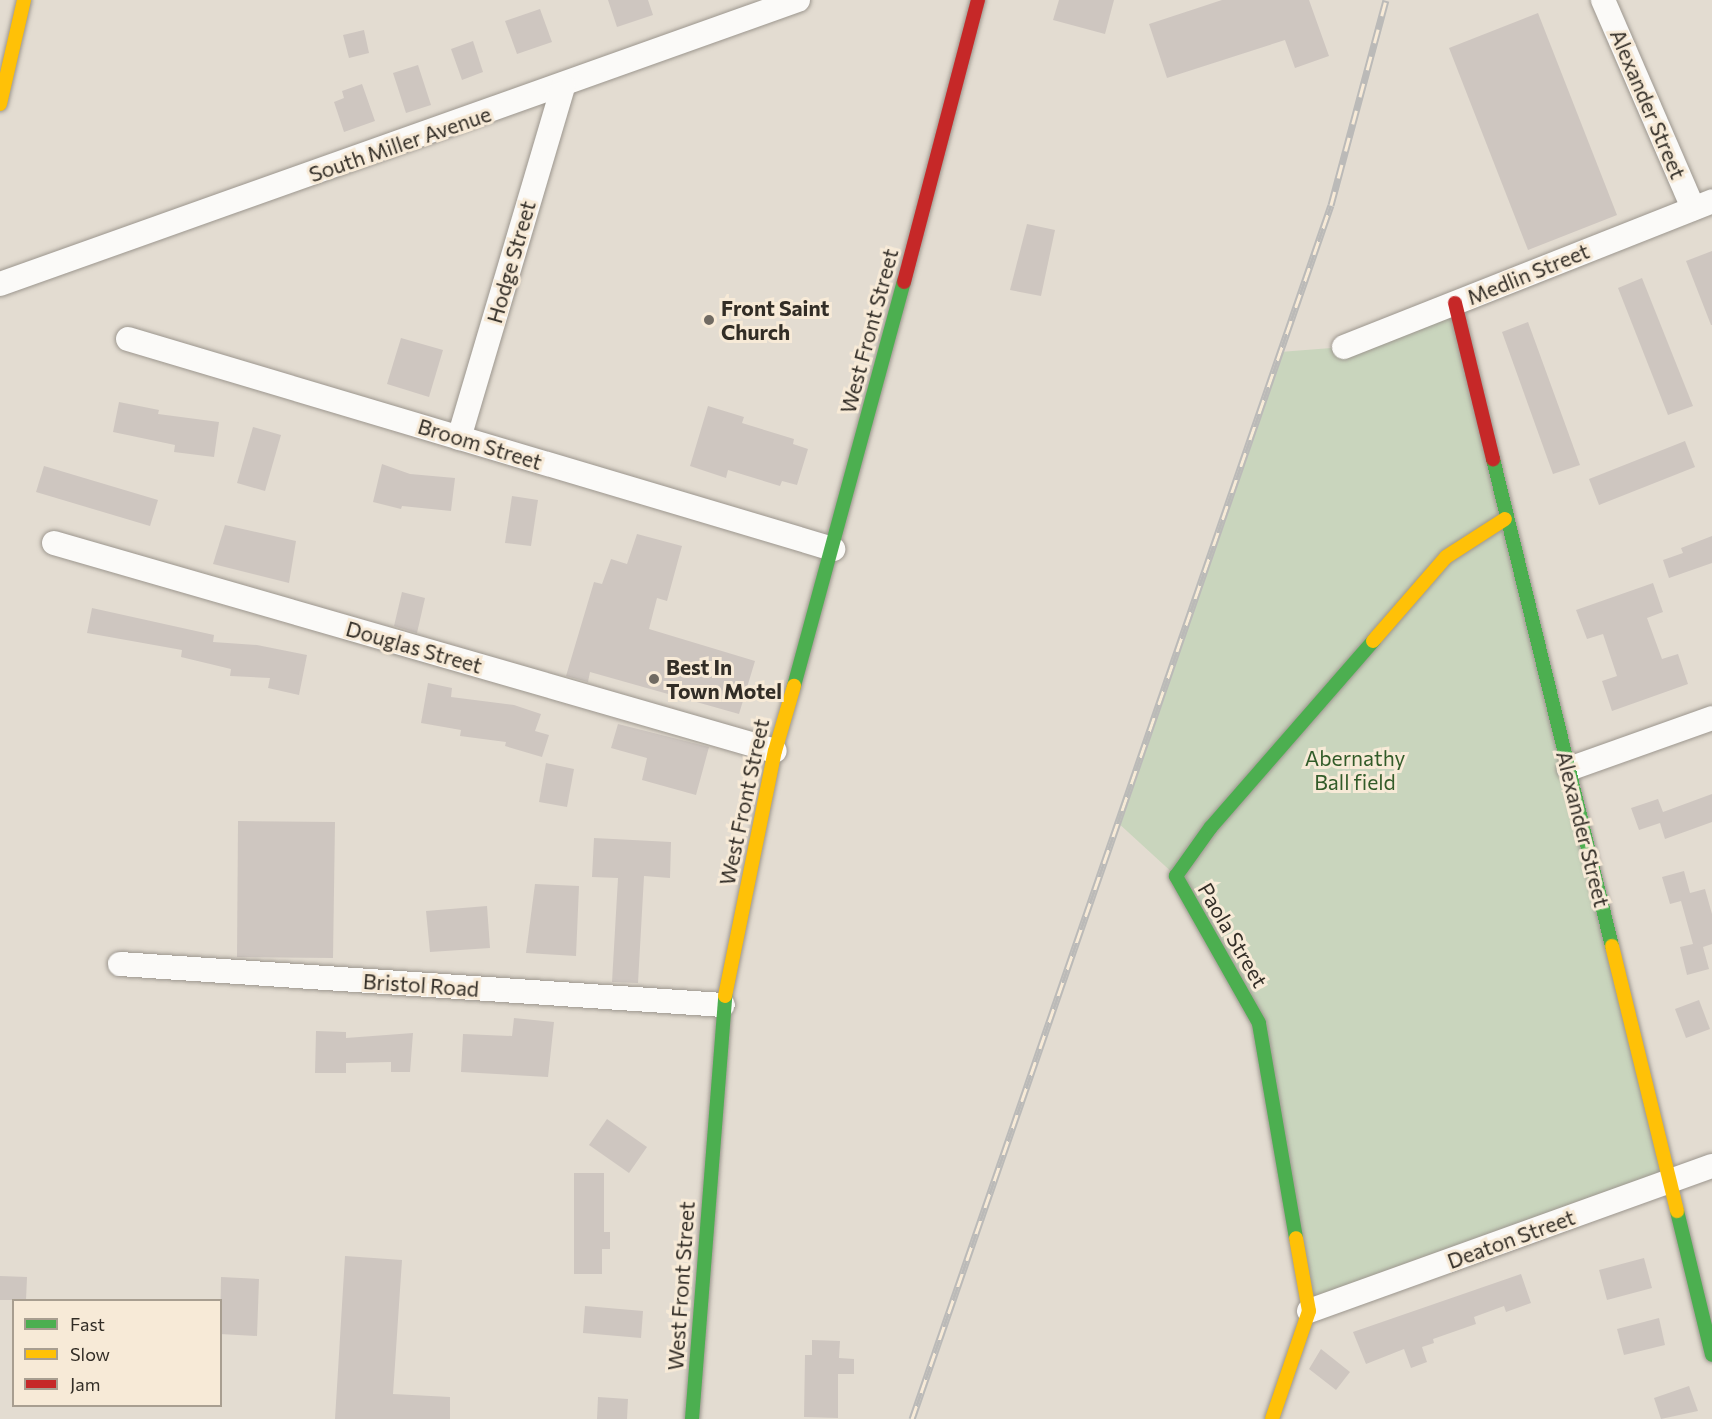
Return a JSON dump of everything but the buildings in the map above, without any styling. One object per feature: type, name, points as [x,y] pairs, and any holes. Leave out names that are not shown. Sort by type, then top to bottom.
[{"type":"main road","points":[[0,104],[24,0]]},
{"type":"main road","name":"West Front Street","points":[[692,1419],[723,1005],[775,751],[833,549],[978,0]]},
{"type":"main road","name":"Alexander Street","points":[[1455,303],[1505,519],[1569,769],[1712,1355]]},
{"type":"main road","name":"Paola Street","points":[[1272,1419],[1309,1311],[1259,1023],[1176,876],[1211,827],[1446,557],[1505,519]]},
{"type":"street","name":"South Miller Avenue","points":[[0,284],[563,86],[798,0]]},
{"type":"street","name":"Alexander Street","points":[[1604,0],[1702,204]]},
{"type":"street","name":"Hodge Street","points":[[459,438],[563,86]]},
{"type":"street","name":"Medlin Street","points":[[1344,347],[1702,204]]},
{"type":"street","name":"Broom Street","points":[[128,339],[833,549]]},
{"type":"street","name":"Douglas Street","points":[[54,543],[775,751]]},
{"type":"street","points":[[1569,769],[1712,718]]},
{"type":"street","name":"Bristol Road","points":[[120,964],[723,1005]]},
{"type":"street","name":"Deaton Street","points":[[1309,1311],[1712,1166]]},
{"type":"green space","name":"Abernathy Ball field","points":[[1455,303],[1670,1182],[1309,1311],[1259,1023],[1176,876],[1116,821],[1280,352],[1344,347]]},
{"type":"railway","points":[[912,1419],[1331,205],[1386,0]]},
{"type":"traffic: fast","points":[[794,686],[904,282]]},
{"type":"traffic: fast","points":[[1493,459],[1612,946]]},
{"type":"traffic: fast","points":[[1296,1238],[1259,1023],[1176,876],[1211,827],[1373,641]]},
{"type":"traffic: fast","points":[[692,1419],[725,996]]},
{"type":"traffic: fast","points":[[1677,1211],[1712,1355]]},
{"type":"traffic: slow","points":[[0,104],[24,0]]},
{"type":"traffic: slow","points":[[1373,641],[1446,557],[1505,519]]},
{"type":"traffic: slow","points":[[725,996],[775,751],[794,686]]},
{"type":"traffic: slow","points":[[1612,946],[1677,1211]]},
{"type":"traffic: slow","points":[[1272,1419],[1309,1311],[1296,1238]]},
{"type":"traffic: jam","points":[[904,282],[978,0]]},
{"type":"traffic: jam","points":[[1455,303],[1493,459]]},
{"type":"place","name":"Front Saint Church","points":[[709,320]]},
{"type":"place","name":"Best In Town Motel","points":[[654,679]]}]
